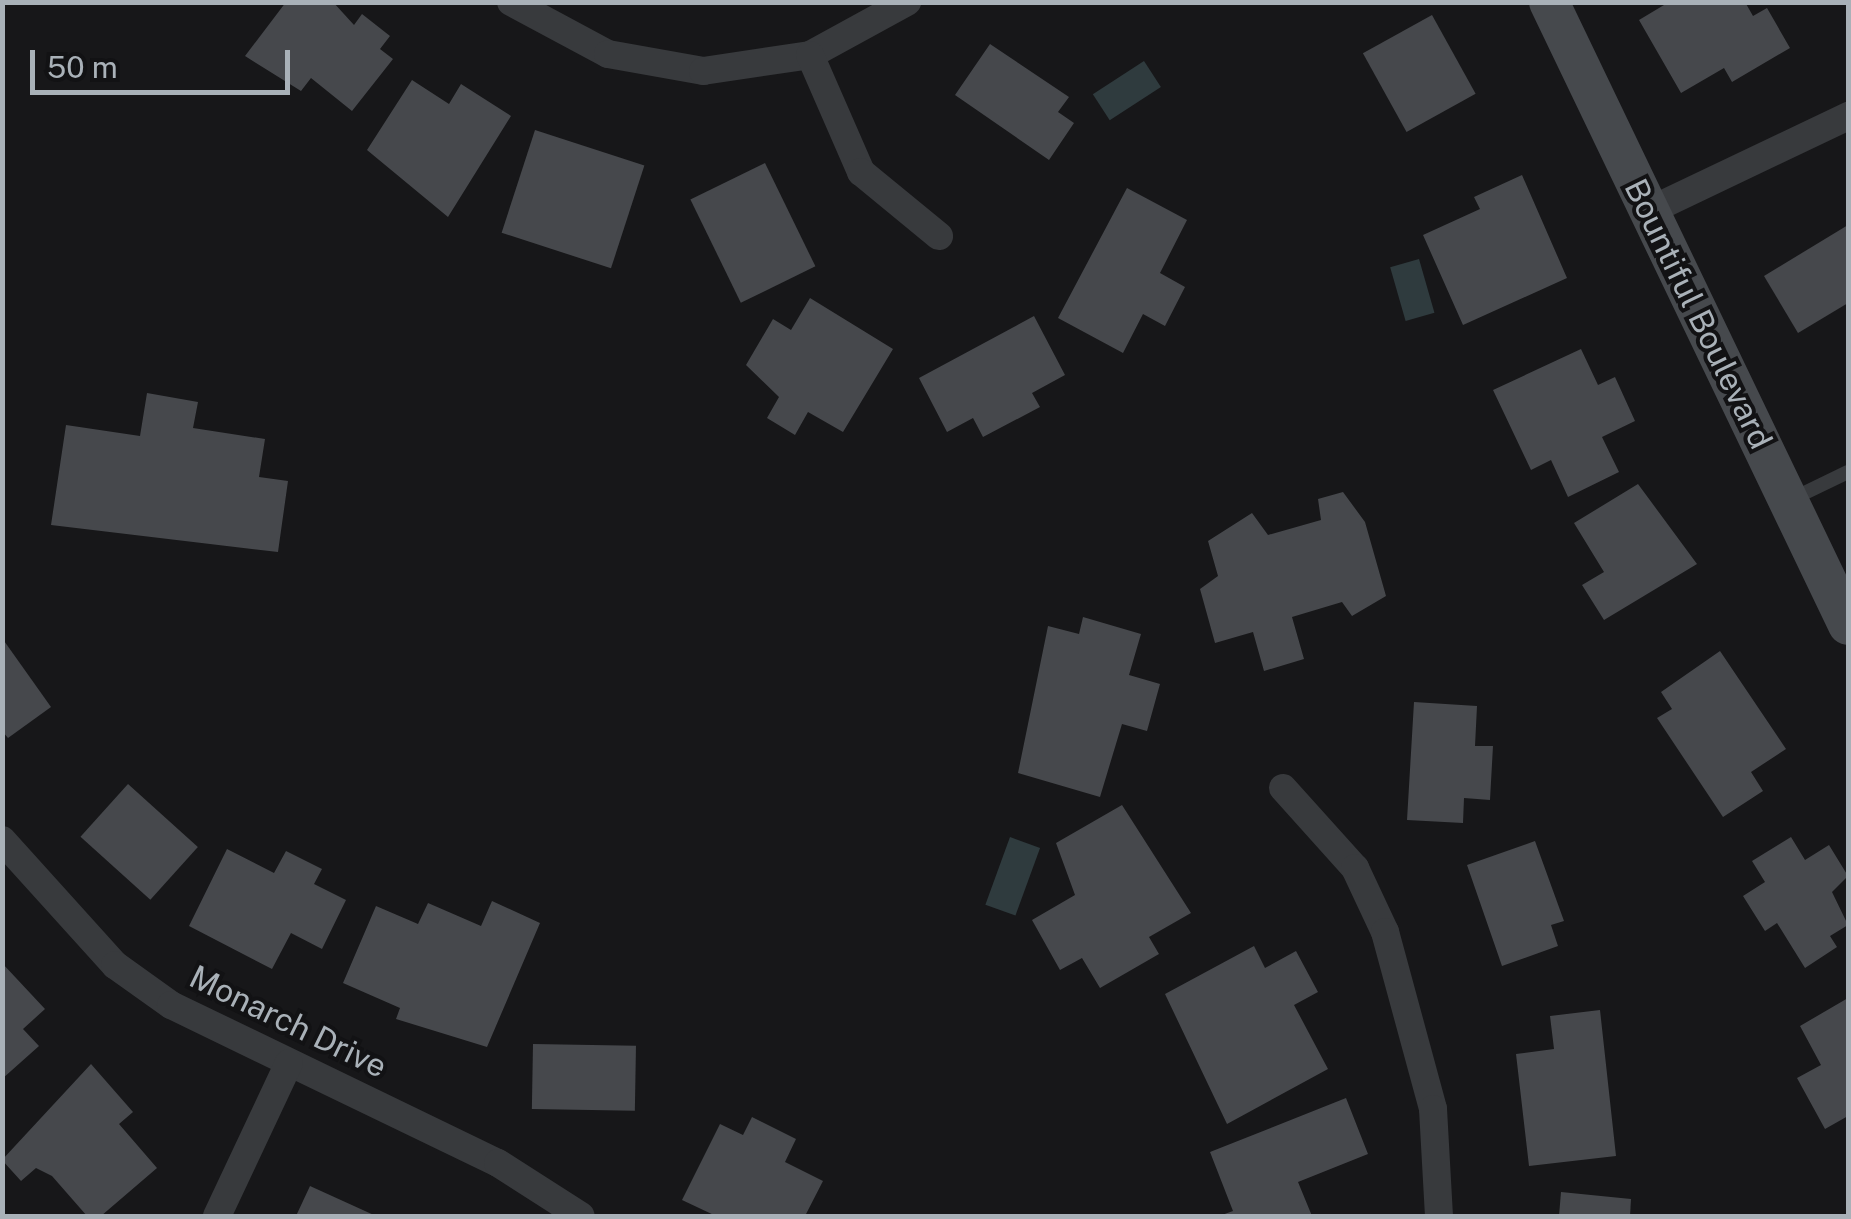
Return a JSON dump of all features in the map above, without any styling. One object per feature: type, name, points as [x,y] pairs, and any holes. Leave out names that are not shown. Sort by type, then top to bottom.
[{"type":"main road","name":"Bountiful Boulevard","points":[[1549,2],[1848,625]]},
{"type":"street","points":[[512,2],[642,64],[735,70],[810,56],[907,2]]},
{"type":"street","points":[[810,56],[862,172],[938,236]]},
{"type":"street","points":[[1649,212],[1848,116]]},
{"type":"street","points":[[1282,788],[1355,868],[1386,932],[1433,1109],[1438,1216]]},
{"type":"street","name":"Monarch Drive","points":[[2,840],[114,965],[182,1012],[498,1163],[581,1216]]},
{"type":"street","points":[[217,1216],[289,1063]]},
{"type":"lane","points":[[1789,501],[1848,472]]},
{"type":"shaded area","points":[[1144,61],[1161,87],[1110,120],[1093,94]]},
{"type":"shaded area","points":[[1419,259],[1434,313],[1406,321],[1390,267]]},
{"type":"shaded area","points":[[1010,837],[1040,848],[1015,916],[985,905]]},
{"type":"building","points":[[286,2],[333,2],[354,25],[362,14],[390,36],[380,49],[393,59],[352,111],[311,78],[301,91],[245,56]]},
{"type":"building","points":[[1669,2],[1745,2],[1753,16],[1767,8],[1790,48],[1732,82],[1724,68],[1681,93],[1639,20]]},
{"type":"building","points":[[1432,15],[1476,94],[1407,132],[1363,53]]},
{"type":"building","points":[[990,44],[1069,97],[1058,112],[1074,123],[1049,160],[955,95]]},
{"type":"building","points":[[412,80],[449,104],[461,84],[511,116],[448,217],[367,150]]},
{"type":"building","points":[[535,130],[644,166],[611,268],[502,233]]},
{"type":"building","points":[[765,163],[815,266],[741,303],[690,199]]},
{"type":"building","points":[[1522,175],[1567,278],[1463,325],[1423,235],[1480,209],[1474,197]]},
{"type":"building","points":[[1127,188],[1187,220],[1160,273],[1185,287],[1165,326],[1143,314],[1123,353],[1058,318]]},
{"type":"building","points":[[1848,225],[1848,303],[1798,333],[1764,276]]},
{"type":"building","points":[[810,298],[893,349],[843,432],[808,412],[795,435],[767,418],[779,397],[746,365],[773,319],[791,330]]},
{"type":"building","points":[[1034,316],[1065,375],[1032,393],[1040,407],[983,437],[973,418],[947,432],[919,378]]},
{"type":"building","points":[[1581,349],[1598,385],[1615,377],[1635,421],[1602,437],[1619,472],[1568,497],[1551,460],[1531,470],[1493,390]]},
{"type":"building","points":[[147,393],[198,402],[193,428],[265,439],[259,477],[288,481],[278,552],[51,525],[66,425],[140,436]]},
{"type":"building","points":[[1638,484],[1697,564],[1604,620],[1582,585],[1604,572],[1574,523]]},
{"type":"building","points":[[1343,492],[1365,522],[1386,596],[1352,616],[1342,602],[1292,617],[1304,659],[1264,671],[1253,632],[1215,643],[1200,589],[1218,576],[1208,541],[1252,513],[1268,535],[1321,520],[1318,499]]},
{"type":"building","points":[[1083,617],[1141,634],[1129,675],[1160,684],[1147,731],[1122,724],[1100,797],[1018,773],[1048,626],[1079,634]]},
{"type":"building","points":[[2,638],[51,707],[8,738],[2,731]]},
{"type":"building","points":[[1720,651],[1786,749],[1751,772],[1763,791],[1723,817],[1657,718],[1672,709],[1661,692]]},
{"type":"building","points":[[1414,702],[1477,706],[1475,746],[1493,746],[1490,800],[1464,798],[1463,823],[1407,820]]},
{"type":"building","points":[[128,784],[198,847],[150,900],[80,837]]},
{"type":"building","points":[[1122,805],[1191,913],[1149,937],[1159,954],[1100,988],[1082,958],[1060,970],[1032,920],[1075,895],[1056,843]]},
{"type":"building","points":[[1791,837],[1805,860],[1829,845],[1848,876],[1832,892],[1848,925],[1830,936],[1837,947],[1805,968],[1777,923],[1765,931],[1743,896],[1765,882],[1752,861]]},
{"type":"building","points":[[1535,841],[1564,921],[1551,925],[1558,946],[1502,966],[1467,865]]},
{"type":"building","points":[[227,849],[274,873],[286,851],[322,869],[314,884],[346,900],[322,949],[291,933],[272,969],[189,926]]},
{"type":"building","points":[[492,901],[540,923],[487,1047],[396,1019],[400,1008],[343,983],[376,906],[418,924],[428,903],[481,926]]},
{"type":"building","points":[[1254,946],[1265,968],[1296,951],[1318,992],[1294,1005],[1328,1069],[1227,1124],[1165,994]]},
{"type":"building","points":[[2,963],[45,1009],[23,1029],[39,1046],[2,1079]]},
{"type":"building","points":[[1848,998],[1848,1116],[1825,1129],[1797,1078],[1821,1065],[1800,1026]]},
{"type":"building","points":[[1600,1010],[1616,1156],[1529,1166],[1516,1054],[1554,1049],[1550,1016]]},
{"type":"building","points":[[533,1044],[636,1046],[635,1111],[532,1109]]},
{"type":"building","points":[[91,1064],[133,1112],[119,1124],[157,1168],[101,1216],[87,1216],[52,1176],[36,1168],[21,1181],[2,1160]]},
{"type":"building","points":[[1346,1098],[1368,1154],[1298,1182],[1312,1216],[1219,1216],[1233,1211],[1210,1152]]},
{"type":"building","points":[[752,1117],[796,1139],[785,1162],[823,1181],[805,1216],[716,1216],[682,1200],[720,1124],[743,1135]]},
{"type":"building","points":[[310,1186],[376,1216],[296,1216]]},
{"type":"building","points":[[1561,1192],[1631,1199],[1630,1216],[1559,1216]]}]
